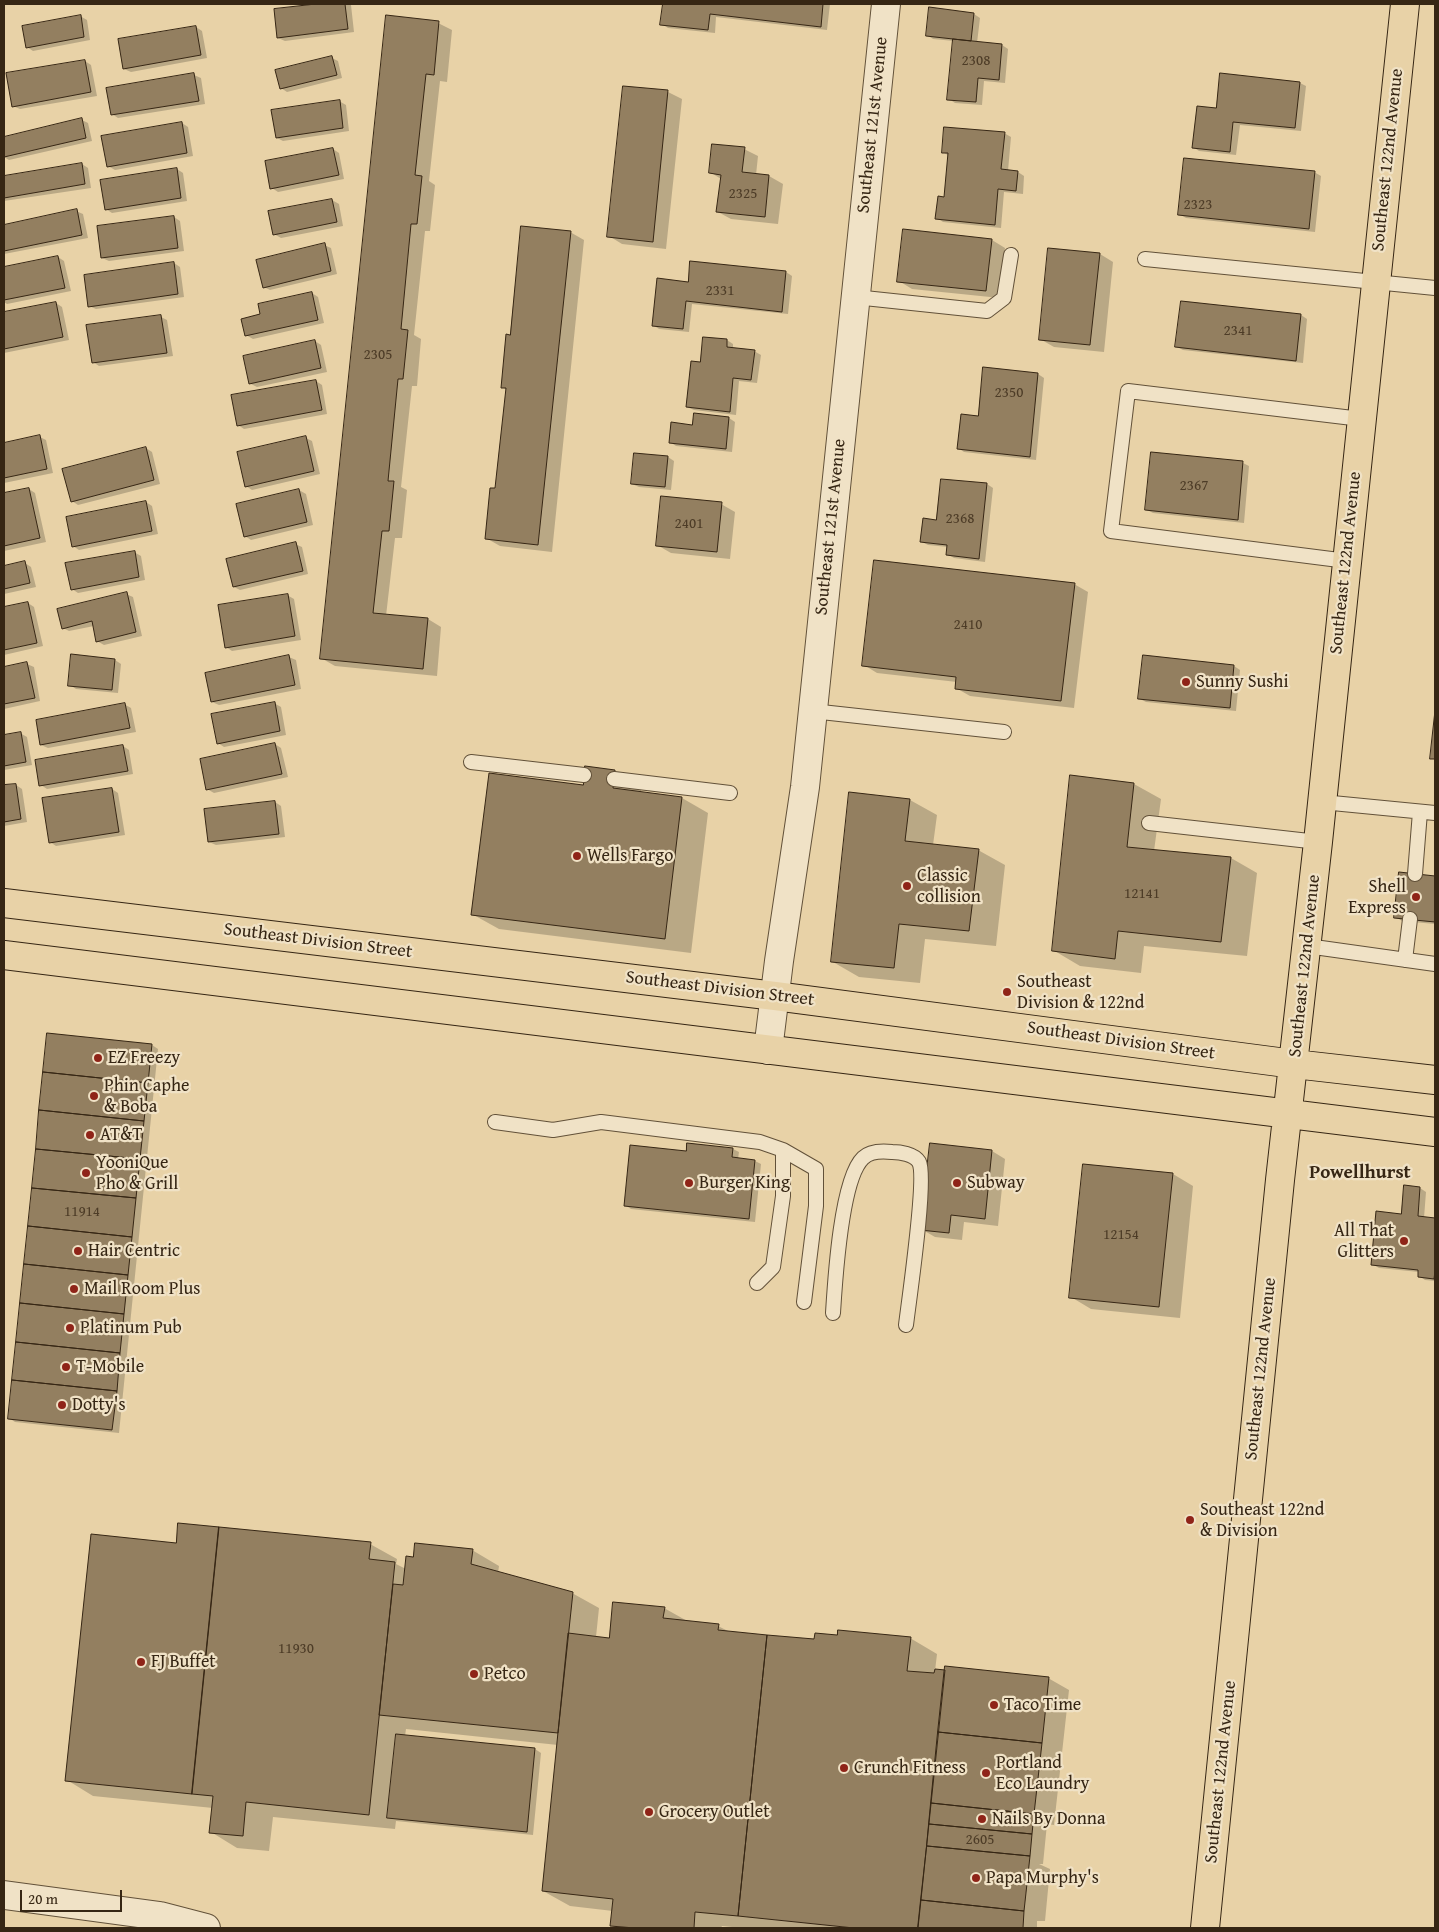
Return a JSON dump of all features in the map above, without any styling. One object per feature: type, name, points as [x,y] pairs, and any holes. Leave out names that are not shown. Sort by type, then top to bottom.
[{"type":"main road","name":"Southeast 122nd Avenue","points":[[1205,1928],[1288,1114],[1405,4]]},
{"type":"main road","name":"Southeast Division Street","points":[[4,903],[775,996],[1294,1064],[1435,1080]]},
{"type":"main road","points":[[4,955],[1435,1132]]},
{"type":"street","name":"Southeast 121st Avenue","points":[[768,1050],[805,786],[886,4]]},
{"type":"street","points":[[4,1895],[160,1916],[206,1928]]},
{"type":"lane","points":[[855,297],[987,311],[1004,298],[1011,255]]},
{"type":"lane","points":[[1145,259],[1435,288]]},
{"type":"lane","points":[[1347,561],[1111,531],[1128,391],[1362,419]]},
{"type":"lane","points":[[812,711],[1004,732]]},
{"type":"lane","points":[[471,762],[584,775]]},
{"type":"lane","points":[[614,779],[730,792]]},
{"type":"lane","points":[[1322,802],[1435,813]]},
{"type":"lane","points":[[1415,874],[1420,812]]},
{"type":"lane","points":[[1149,823],[1318,842]]},
{"type":"lane","points":[[1405,960],[1410,919]]},
{"type":"lane","points":[[1307,946],[1435,964]]},
{"type":"lane","points":[[495,1122],[553,1130],[601,1122],[760,1142],[783,1150],[816,1169],[816,1206],[804,1302]]},
{"type":"lane","points":[[757,1283],[773,1267],[783,1196],[783,1150]]},
{"type":"lane","points":[[833,1313],[835,1276],[848,1188],[853,1173],[863,1157],[880,1151],[898,1152],[912,1156],[919,1162],[921,1176],[917,1232],[906,1325]]},
{"type":"building","points":[[316,4],[345,4],[348,29],[277,38],[274,9]]},
{"type":"building","points":[[663,4],[823,4],[821,27],[710,14],[708,30],[660,25]]},
{"type":"building","points":[[929,7],[974,13],[971,41],[926,36]]},
{"type":"building","points":[[81,15],[84,37],[26,48],[22,26]]},
{"type":"building","points":[[386,15],[439,21],[434,75],[426,74],[415,175],[422,176],[417,224],[411,224],[401,329],[408,330],[403,379],[398,379],[388,481],[394,481],[389,531],[382,531],[373,613],[428,618],[423,669],[320,659]]},
{"type":"building","points":[[196,26],[201,55],[123,69],[118,39]]},
{"type":"building","points":[[953,39],[1002,44],[999,80],[978,78],[976,102],[947,100]]},
{"type":"building","points":[[332,56],[337,75],[280,89],[275,70]]},
{"type":"building","points":[[85,60],[91,92],[12,107],[6,73]]},
{"type":"building","points":[[194,73],[199,101],[111,115],[106,88]]},
{"type":"building","points":[[1220,73],[1300,82],[1295,128],[1233,122],[1230,152],[1192,148],[1197,106],[1216,108]]},
{"type":"building","points":[[623,86],[668,90],[653,242],[607,237]]},
{"type":"building","points":[[340,100],[343,128],[276,138],[271,110]]},
{"type":"building","points":[[82,118],[86,138],[4,157],[4,137]]},
{"type":"building","points":[[182,122],[187,153],[107,167],[101,136]]},
{"type":"building","points":[[944,127],[1005,132],[1001,169],[1018,171],[1016,191],[998,189],[995,225],[935,219],[938,196],[944,197],[948,153],[942,153]]},
{"type":"building","points":[[712,144],[745,147],[742,172],[769,175],[765,217],[716,212],[721,175],[709,173]]},
{"type":"building","points":[[333,148],[339,175],[270,189],[265,161]]},
{"type":"building","points":[[1184,158],[1315,171],[1309,229],[1178,215]]},
{"type":"building","points":[[82,163],[85,184],[4,198],[4,176]]},
{"type":"building","points":[[177,168],[181,198],[105,210],[100,180]]},
{"type":"building","points":[[332,199],[337,222],[273,235],[268,211]]},
{"type":"building","points":[[77,209],[82,235],[4,251],[4,225]]},
{"type":"building","points":[[174,216],[178,248],[101,258],[97,226]]},
{"type":"building","points":[[521,226],[571,231],[538,545],[485,539],[490,488],[495,488],[506,388],[501,388],[506,334],[510,335]]},
{"type":"building","points":[[903,229],[992,239],[986,291],[897,282]]},
{"type":"building","points":[[325,243],[331,271],[263,288],[256,260]]},
{"type":"building","points":[[1048,248],[1100,253],[1090,345],[1039,340]]},
{"type":"building","points":[[58,256],[65,288],[4,300],[4,267]]},
{"type":"building","points":[[690,261],[786,271],[782,312],[686,301],[683,329],[652,326],[657,278],[688,282]]},
{"type":"building","points":[[174,262],[178,294],[88,307],[84,275]]},
{"type":"building","points":[[312,292],[318,320],[245,336],[241,319],[260,314],[258,304]]},
{"type":"building","points":[[1181,301],[1301,314],[1296,361],[1175,347]]},
{"type":"building","points":[[56,302],[63,337],[4,349],[4,312]]},
{"type":"building","points":[[161,315],[167,353],[92,363],[86,325]]},
{"type":"building","points":[[703,337],[727,339],[727,347],[755,350],[751,380],[733,378],[730,412],[686,407],[691,361],[700,362]]},
{"type":"building","points":[[315,340],[321,368],[249,384],[243,356]]},
{"type":"building","points":[[983,367],[1038,373],[1030,457],[957,449],[961,414],[978,416]]},
{"type":"building","points":[[316,380],[322,410],[237,426],[231,395]]},
{"type":"building","points":[[694,413],[729,417],[726,449],[669,443],[671,422],[692,425]]},
{"type":"building","points":[[40,435],[47,469],[4,478],[4,443]]},
{"type":"building","points":[[306,436],[314,471],[245,487],[237,452]]},
{"type":"building","points":[[146,447],[154,480],[71,502],[62,469]]},
{"type":"building","points":[[1151,452],[1243,461],[1238,520],[1145,510]]},
{"type":"building","points":[[634,453],[668,456],[665,487],[631,484]]},
{"type":"building","points":[[941,479],[987,483],[979,559],[946,555],[947,545],[920,542],[923,518],[936,520]]},
{"type":"building","points":[[29,488],[40,538],[4,546],[4,493]]},
{"type":"building","points":[[299,489],[307,522],[244,537],[236,504]]},
{"type":"building","points":[[661,496],[722,502],[717,552],[656,546]]},
{"type":"building","points":[[146,501],[152,531],[72,547],[66,517]]},
{"type":"building","points":[[296,542],[303,571],[233,587],[226,559]]},
{"type":"building","points":[[135,551],[139,577],[71,590],[65,563]]},
{"type":"building","points":[[874,560],[1075,583],[1061,701],[955,689],[956,677],[862,666]]},
{"type":"building","points":[[25,561],[30,583],[4,589],[4,566]]},
{"type":"building","points":[[127,592],[136,632],[96,642],[92,621],[62,629],[57,609]]},
{"type":"building","points":[[288,594],[295,636],[225,648],[218,605]]},
{"type":"building","points":[[28,602],[37,643],[4,650],[4,607]]},
{"type":"building","points":[[71,654],[115,659],[112,690],[68,686]]},
{"type":"building","points":[[289,655],[295,685],[211,702],[205,673]]},
{"type":"building","name":"Sunny Sushi","points":[[1143,655],[1234,665],[1230,708],[1138,699]]},
{"type":"building","points":[[27,662],[35,698],[4,704],[4,667]]},
{"type":"building","points":[[275,702],[280,731],[217,744],[211,714]]},
{"type":"building","points":[[125,703],[130,728],[40,745],[36,720]]},
{"type":"building","points":[[1435,711],[1435,759],[1430,759]]},
{"type":"building","points":[[21,732],[26,762],[4,766],[4,735]]},
{"type":"building","points":[[275,743],[282,774],[206,790],[200,759]]},
{"type":"building","points":[[123,745],[128,771],[39,786],[35,760]]},
{"type":"building","name":"Wells Fargo","points":[[585,766],[615,770],[613,788],[682,797],[665,939],[471,915],[489,773],[583,785]]},
{"type":"building","points":[[1070,775],[1134,783],[1127,847],[1231,857],[1221,942],[1118,931],[1115,959],[1052,951]]},
{"type":"building","points":[[16,784],[21,819],[4,822],[4,785]]},
{"type":"building","points":[[112,788],[119,832],[49,843],[42,798]]},
{"type":"building","name":"Classic collision","points":[[849,792],[910,799],[905,841],[979,849],[969,931],[899,924],[894,968],[831,962]]},
{"type":"building","points":[[275,801],[279,834],[208,842],[204,809]]},
{"type":"building","name":"Shell Express","points":[[1399,872],[1435,876],[1435,922],[1394,918]]},
{"type":"building","name":"EZ Freezy","points":[[47,1033],[152,1044],[148,1083],[43,1072]]},
{"type":"building","name":"Phin Caphe & Boba","points":[[43,1072],[148,1083],[144,1121],[39,1110]]},
{"type":"building","name":"AT&T","points":[[39,1110],[144,1121],[140,1159],[36,1149]]},
{"type":"building","name":"Burger King","points":[[687,1143],[733,1148],[732,1157],[755,1160],[749,1219],[624,1206],[630,1145],[686,1151]]},
{"type":"building","name":"Subway","points":[[930,1143],[992,1150],[985,1219],[951,1215],[949,1233],[920,1230]]},
{"type":"building","name":"YooniQue Pho & Grill","points":[[36,1149],[140,1159],[136,1198],[32,1188]]},
{"type":"building","points":[[1083,1164],[1173,1173],[1159,1307],[1069,1298]]},
{"type":"building","name":"All That Glitters","points":[[1404,1185],[1420,1187],[1418,1216],[1435,1218],[1434,1279],[1418,1277],[1418,1270],[1371,1265],[1376,1211],[1401,1214]]},
{"type":"building","points":[[32,1188],[136,1198],[132,1237],[28,1226]]},
{"type":"building","name":"Hair Centric","points":[[28,1226],[132,1237],[128,1275],[24,1264]]},
{"type":"building","name":"Mail Room Plus","points":[[24,1264],[128,1275],[124,1314],[20,1303]]},
{"type":"building","name":"Platinum Pub","points":[[20,1303],[124,1314],[120,1353],[16,1342]]},
{"type":"building","name":"T-Mobile","points":[[16,1342],[120,1353],[117,1391],[12,1380]]},
{"type":"building","name":"Dotty's","points":[[12,1380],[117,1391],[112,1430],[8,1419]]},
{"type":"building","name":"FJ Buffet","points":[[178,1523],[219,1527],[192,1794],[65,1781],[91,1534],[176,1543]]},
{"type":"building","points":[[219,1527],[371,1542],[369,1559],[395,1562],[369,1815],[246,1802],[243,1836],[209,1833],[213,1796],[192,1794]]},
{"type":"building","name":"Petco","points":[[415,1543],[473,1549],[471,1564],[573,1592],[558,1733],[379,1715],[393,1584],[403,1585],[406,1556],[413,1557]]},
{"type":"building","name":"Grocery Outlet","points":[[613,1602],[665,1607],[663,1618],[719,1624],[718,1630],[767,1635],[738,1916],[695,1912],[694,1928],[610,1926],[613,1899],[542,1891],[568,1633],[609,1638]]},
{"type":"building","name":"Crunch Fitness","points":[[838,1630],[911,1637],[907,1671],[934,1673],[935,1669],[945,1670],[918,1928],[854,1928],[738,1916],[767,1635],[814,1639],[815,1633],[837,1635]]},
{"type":"building","name":"Taco Time","points":[[945,1666],[1049,1677],[1042,1743],[938,1732]]},
{"type":"building","name":"Portland Eco Laundry","points":[[938,1732],[1042,1743],[1034,1814],[931,1803]]},
{"type":"building","points":[[396,1734],[535,1748],[527,1832],[387,1818]]},
{"type":"building","name":"Nails By Donna","points":[[931,1803],[1034,1814],[1032,1834],[929,1824]]},
{"type":"building","points":[[929,1824],[1032,1834],[1030,1856],[927,1846]]},
{"type":"building","name":"Papa Murphy's","points":[[927,1846],[1030,1856],[1024,1911],[921,1900]]},
{"type":"building","points":[[921,1900],[1024,1911],[1023,1928],[918,1928]]},
{"type":"place","name":"Sunny Sushi","points":[[1186,682]]},
{"type":"place","name":"Wells Fargo","points":[[577,856]]},
{"type":"place","name":"Classic collision","points":[[907,886]]},
{"type":"place","name":"Shell Express","points":[[1416,897]]},
{"type":"place","name":"Southeast Division & 122nd","points":[[1007,992]]},
{"type":"place","name":"EZ Freezy","points":[[98,1058]]},
{"type":"place","name":"Phin Caphe & Boba","points":[[94,1096]]},
{"type":"place","name":"AT&T","points":[[90,1135]]},
{"type":"place","name":"YooniQue Pho & Grill","points":[[86,1173]]},
{"type":"place","name":"Burger King","points":[[689,1183]]},
{"type":"place","name":"Subway","points":[[957,1183]]},
{"type":"place","name":"All That Glitters","points":[[1404,1241]]},
{"type":"place","name":"Hair Centric","points":[[78,1251]]},
{"type":"place","name":"Mail Room Plus","points":[[74,1289]]},
{"type":"place","name":"Platinum Pub","points":[[70,1328]]},
{"type":"place","name":"T-Mobile","points":[[66,1367]]},
{"type":"place","name":"Dotty's","points":[[62,1405]]},
{"type":"place","name":"Southeast 122nd & Division","points":[[1190,1520]]},
{"type":"place","name":"FJ Buffet","points":[[141,1662]]},
{"type":"place","name":"Petco","points":[[474,1674]]},
{"type":"place","name":"Taco Time","points":[[994,1705]]},
{"type":"place","name":"Crunch Fitness","points":[[844,1768]]},
{"type":"place","name":"Portland Eco Laundry","points":[[986,1773]]},
{"type":"place","name":"Grocery Outlet","points":[[649,1812]]},
{"type":"place","name":"Nails By Donna","points":[[982,1819]]},
{"type":"place","name":"Papa Murphy's","points":[[976,1878]]},
{"type":"district","name":"Powellhurst","points":[[1360,1173]]}]
